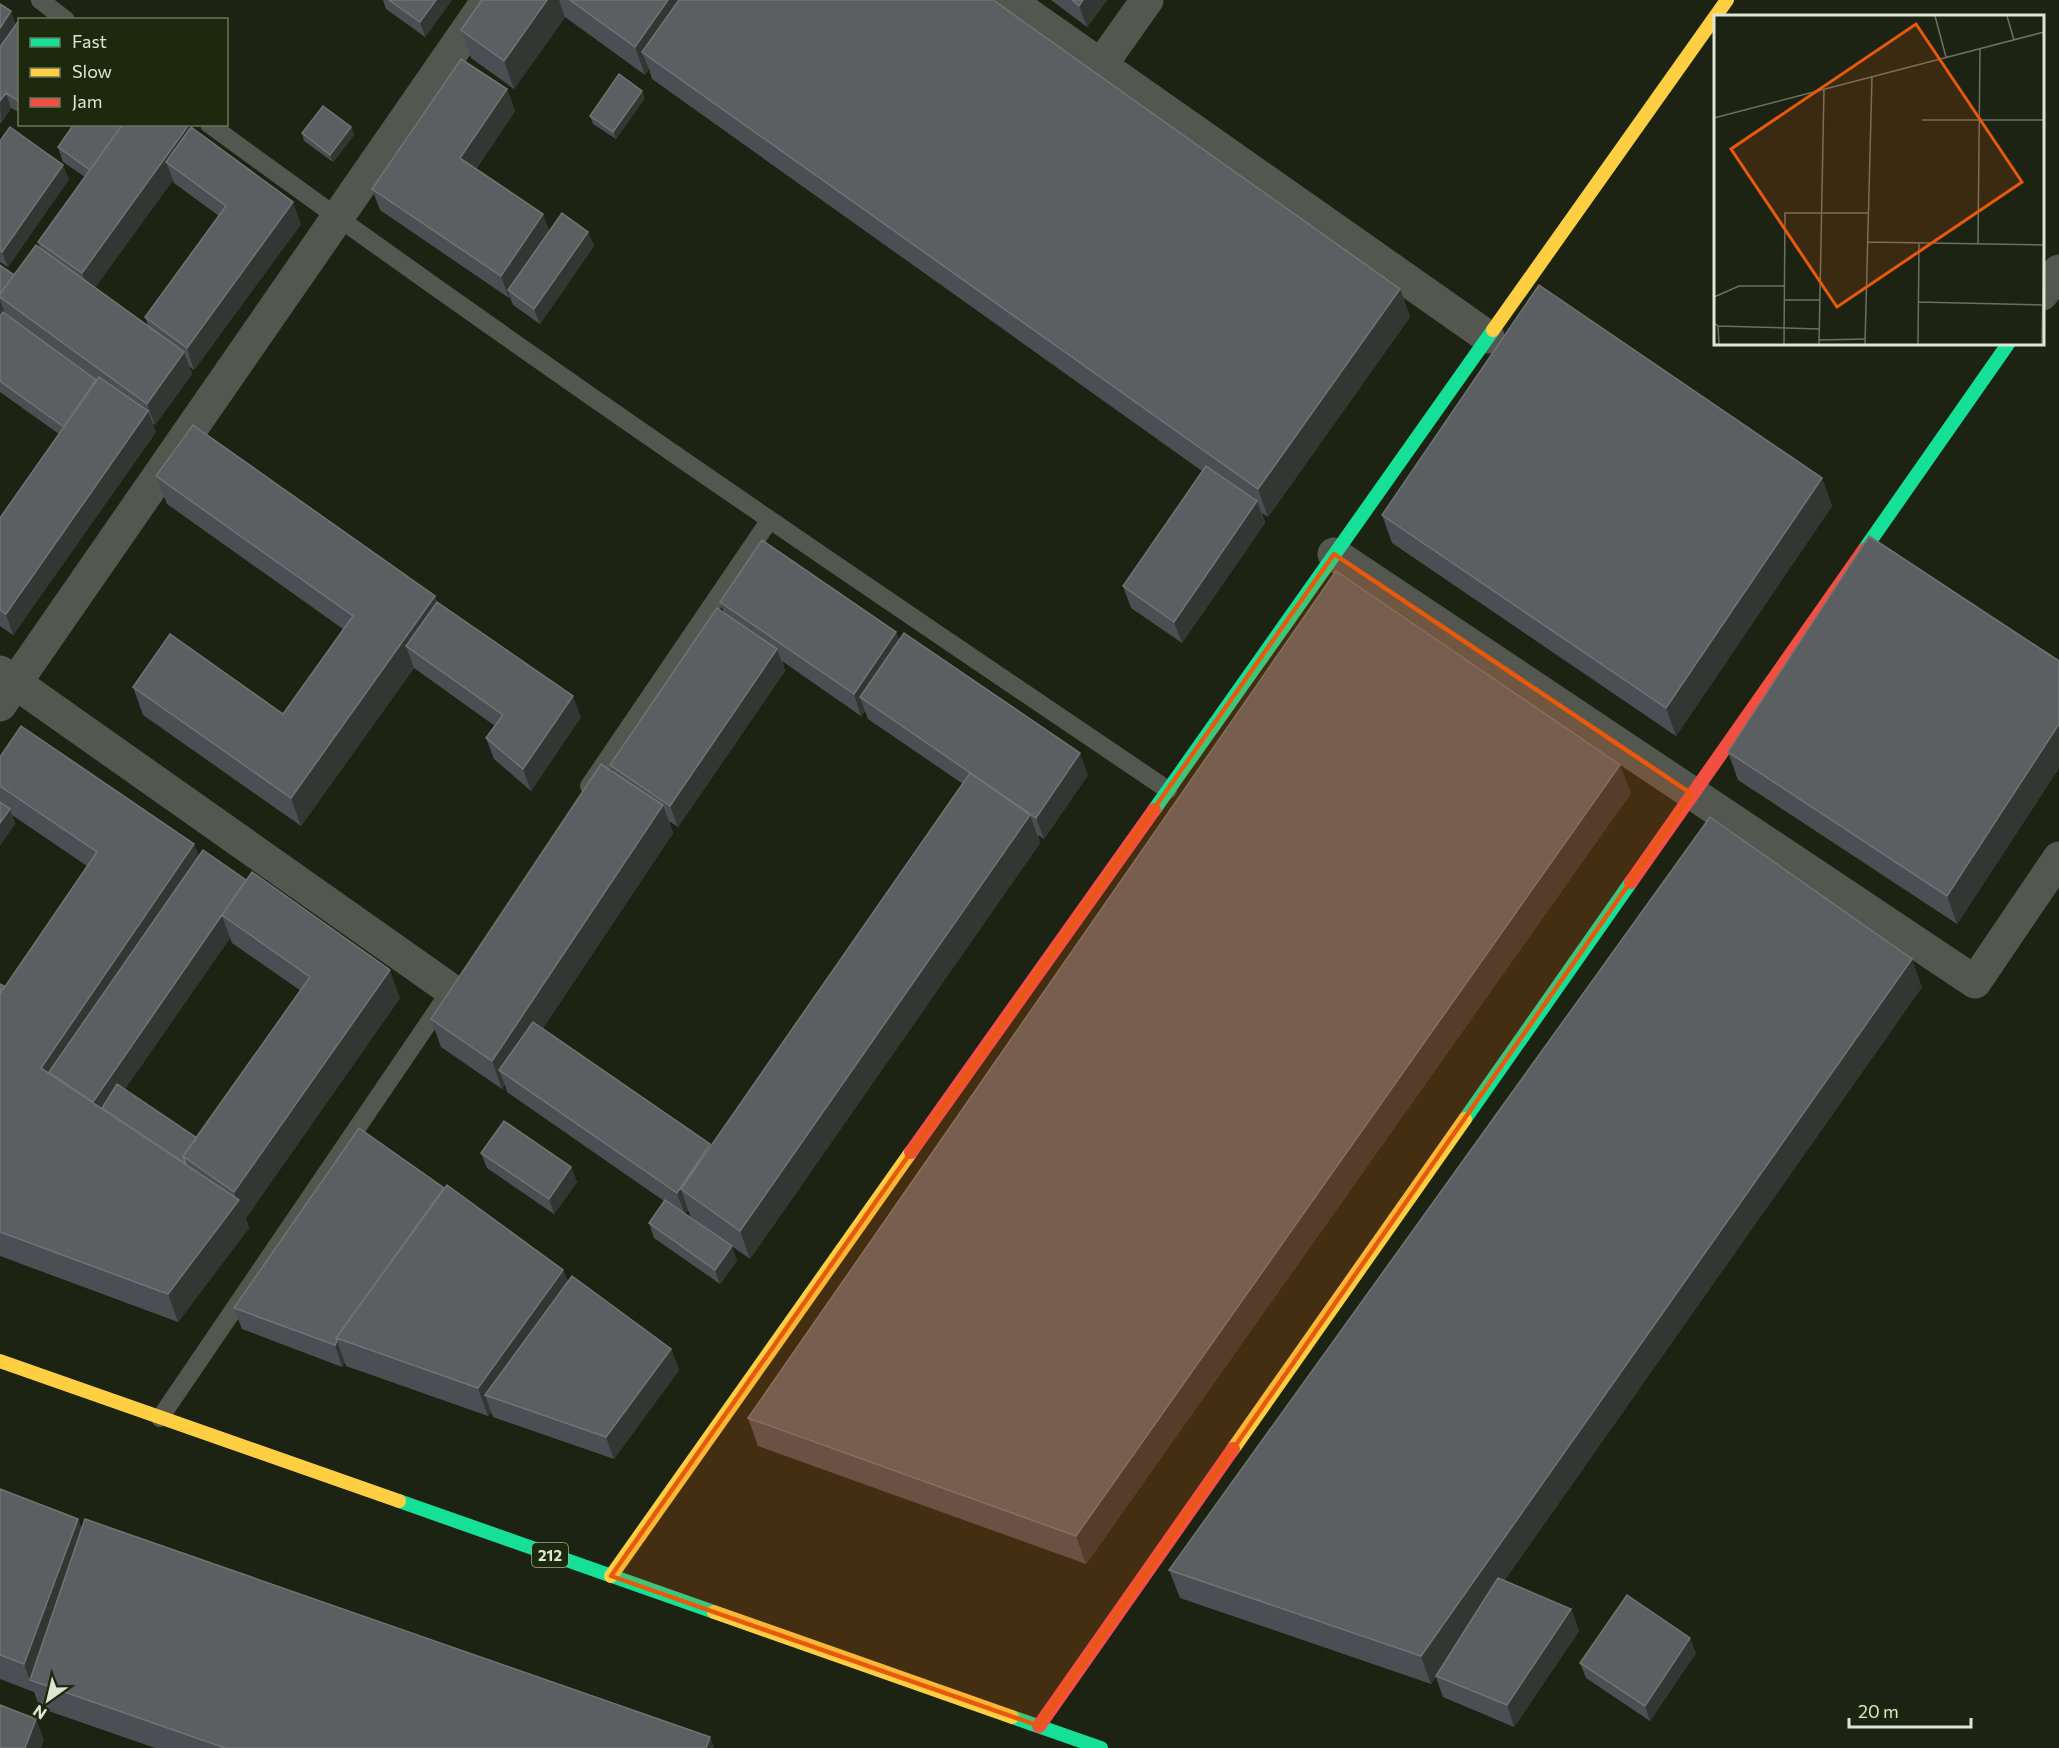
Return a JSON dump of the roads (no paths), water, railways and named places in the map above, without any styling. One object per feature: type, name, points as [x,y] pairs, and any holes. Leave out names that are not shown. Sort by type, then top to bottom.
[{"type":"street","points":[[454,985],[5,687],[337,218],[488,0]]},
{"type":"street","points":[[1008,0],[1488,337]]},
{"type":"street","points":[[1101,65],[1147,0]]},
{"type":"street","points":[[1716,15],[1727,0]]},
{"type":"street","points":[[611,1576],[1714,18]]},
{"type":"street","points":[[2044,293],[2059,271]]},
{"type":"street","points":[[1039,1726],[2007,345]]},
{"type":"street","points":[[1335,554],[1976,982],[2059,858]]},
{"type":"street","name":"212","points":[[0,1361],[1101,1748]]},
{"type":"lane","points":[[40,0],[63,18]]},
{"type":"lane","points":[[213,126],[337,218],[769,521],[1168,790]]},
{"type":"lane","points":[[577,804],[769,521]]},
{"type":"lane","points":[[160,1418],[454,985]]}]
